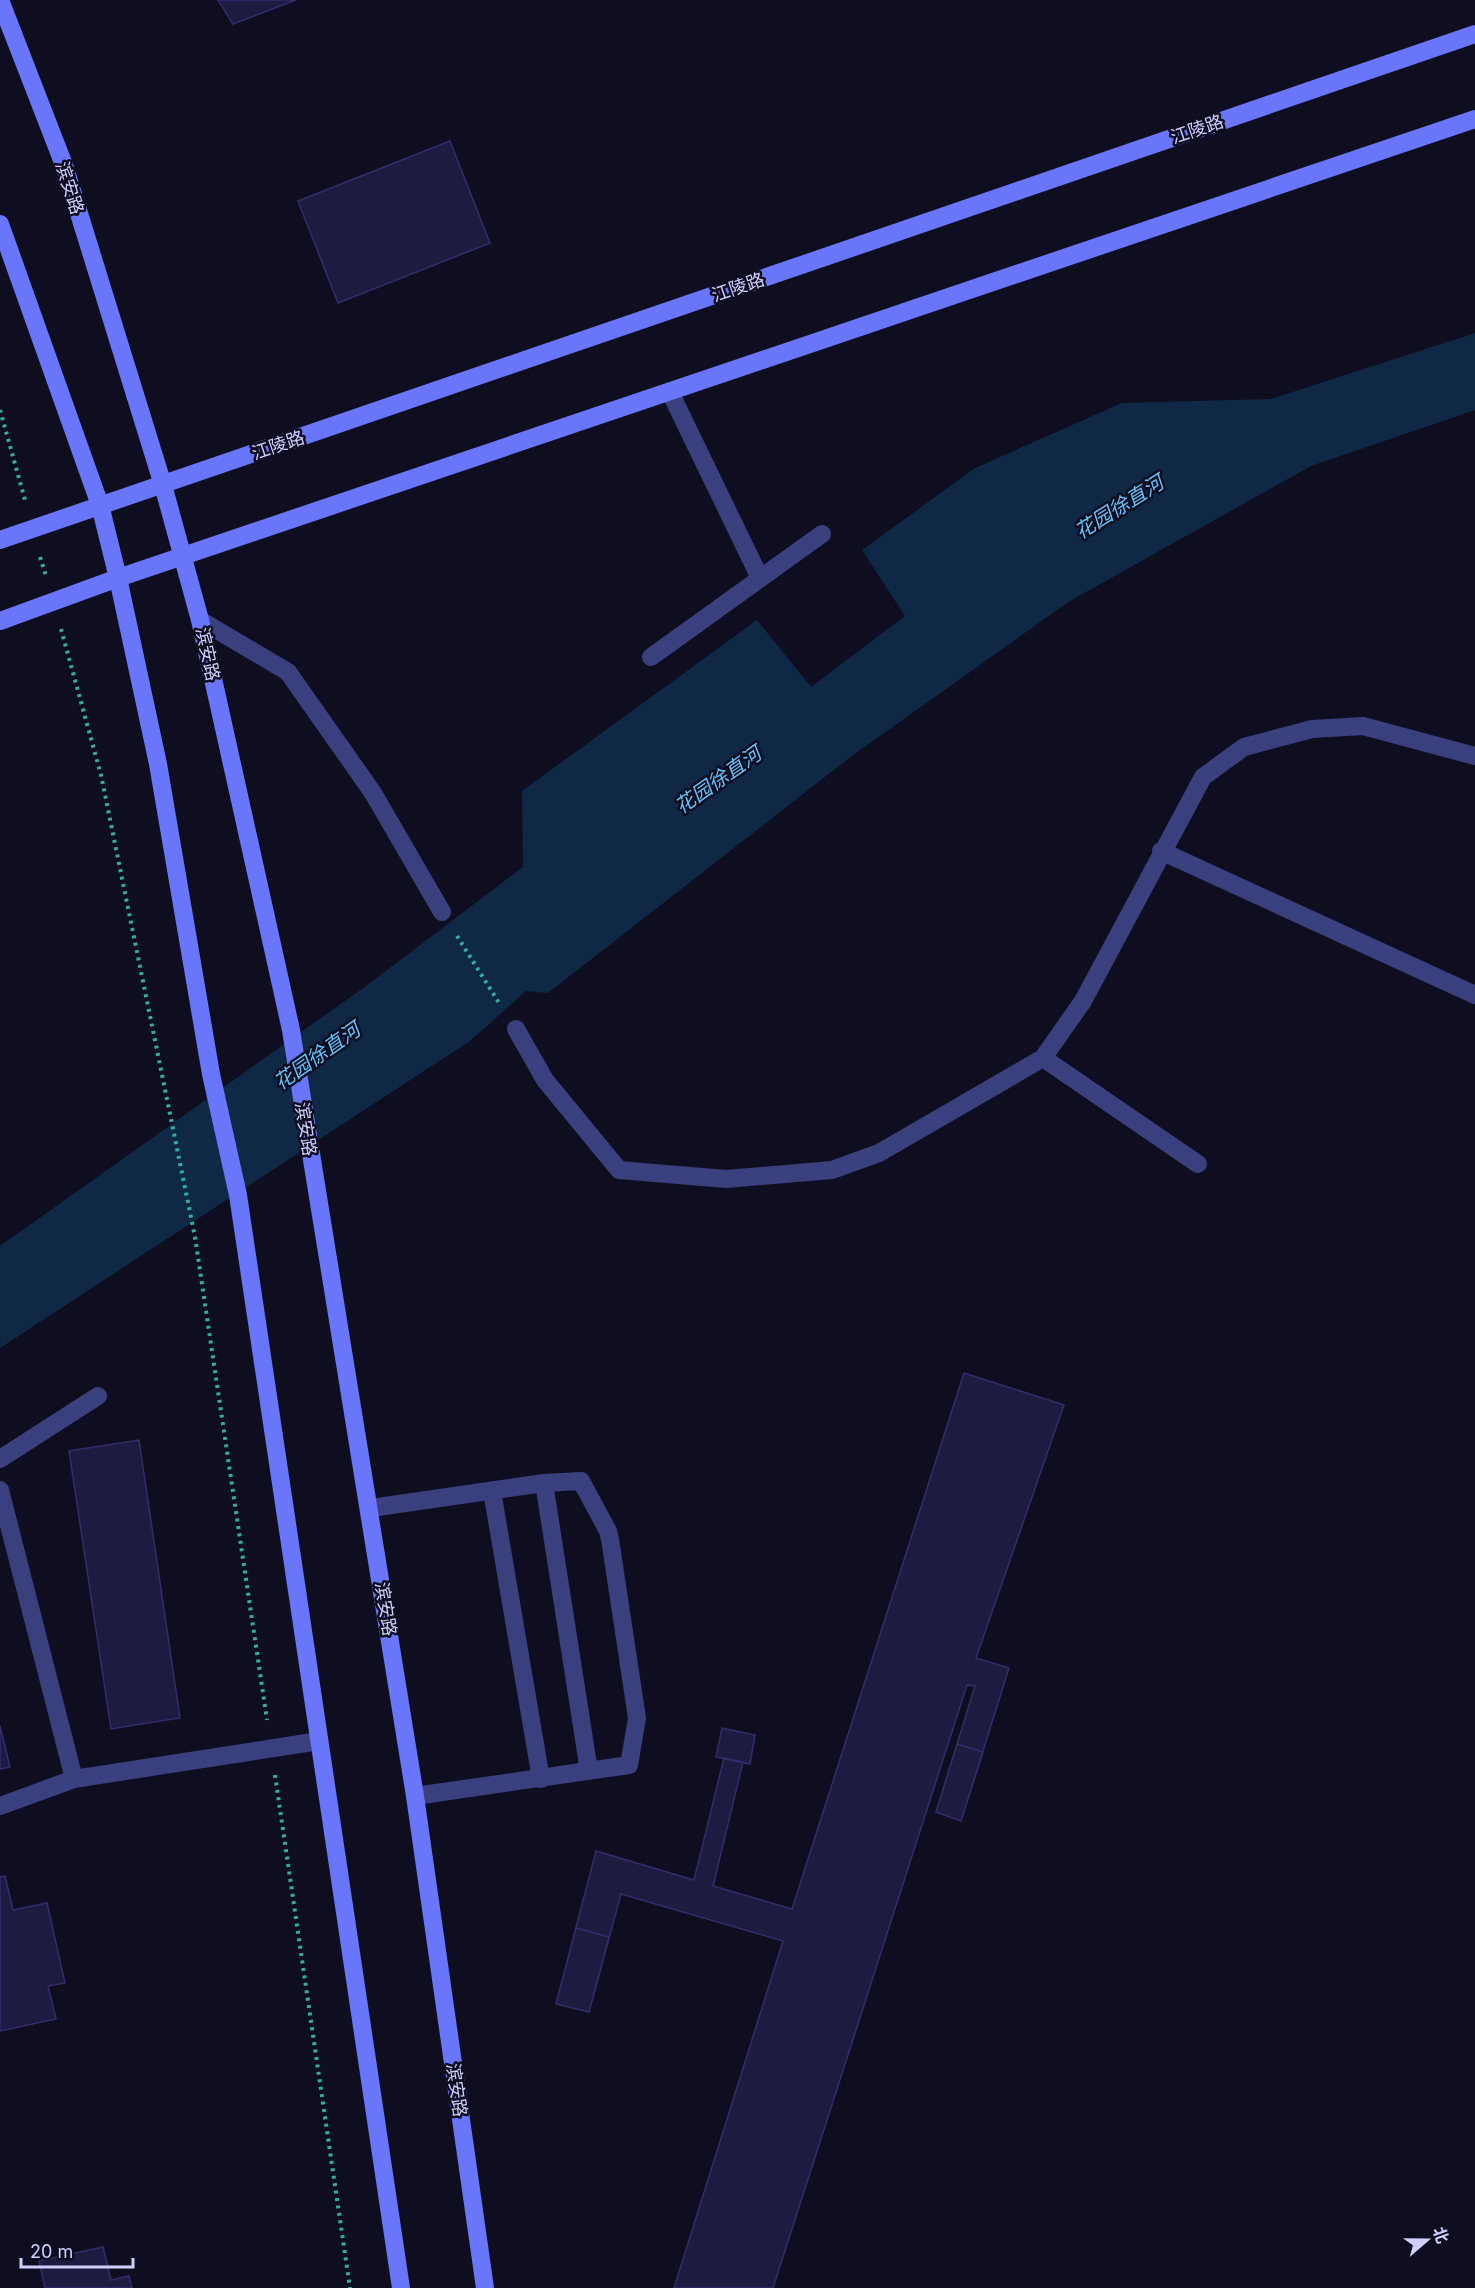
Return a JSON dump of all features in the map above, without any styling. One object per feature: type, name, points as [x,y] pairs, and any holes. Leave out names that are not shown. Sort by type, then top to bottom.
[{"type":"main road","name":"滨安路","points":[[0,0],[64,165],[164,485],[200,620],[291,1030],[371,1508],[416,1796],[485,2288]]},
{"type":"main road","name":"江陵路","points":[[0,540],[1475,34]]},
{"type":"main road","points":[[0,621],[118,578],[1475,120]]},
{"type":"main road","points":[[0,224],[100,505],[158,764],[212,1074],[238,1195],[401,2288]]},
{"type":"lane","points":[[670,392],[760,578]]},
{"type":"lane","points":[[651,657],[822,534]]},
{"type":"lane","points":[[200,620],[288,672],[373,792],[442,912]]},
{"type":"lane","points":[[516,1029],[545,1080],[618,1170],[726,1179],[832,1170],[879,1153],[1043,1058],[1083,1000],[1161,851],[1203,777],[1244,747],[1312,729],[1363,726],[1475,756]]},
{"type":"lane","points":[[1161,851],[1475,995]]},
{"type":"lane","points":[[1043,1058],[1198,1164]]},
{"type":"lane","points":[[0,1459],[98,1396]]},
{"type":"lane","points":[[371,1508],[544,1483],[580,1480],[608,1531],[612,1551],[637,1718],[629,1765],[416,1796]]},
{"type":"lane","points":[[544,1483],[589,1771]]},
{"type":"lane","points":[[0,1490],[74,1779]]},
{"type":"lane","points":[[492,1491],[541,1779]]},
{"type":"lane","points":[[0,1806],[74,1779],[320,1742]]},
{"type":"path","points":[[0,410],[101,775],[195,1237]]},
{"type":"path","points":[[442,912],[516,1029]]},
{"type":"water","name":"花园徐直河","points":[[1475,333],[1475,410],[1311,466],[1070,601],[853,755],[548,993],[526,991],[470,1041],[0,1348],[0,1246],[366,986],[523,867],[522,791],[757,620],[811,687],[905,616],[862,550],[975,468],[1122,403],[1271,399]]},
{"type":"building","points":[[218,0],[296,0],[233,24]]},
{"type":"building","points":[[450,141],[490,243],[338,303],[298,201]]},
{"type":"building","points":[[964,1373],[1064,1405],[976,1658],[1009,1668],[961,1821],[936,1812],[975,1686],[967,1685],[773,2288],[674,2288],[783,1941],[621,1894],[589,2012],[556,2004],[596,1851],[694,1880],[724,1758],[743,1762],[713,1886],[792,1909]]},
{"type":"building","points":[[139,1440],[180,1718],[111,1729],[69,1451]]},
{"type":"building","points":[[0,1726],[10,1767],[0,1769]]},
{"type":"building","points":[[722,1728],[755,1735],[750,1764],[716,1757]]},
{"type":"building","points":[[957,1744],[983,1752],[961,1821],[936,1812]]},
{"type":"building","points":[[5,1876],[13,1910],[47,1903],[65,1983],[48,1986],[56,2019],[0,2031],[0,1877]]},
{"type":"building","points":[[576,1928],[609,1937],[589,2012],[556,2004]]},
{"type":"building","points":[[103,2247],[111,2280],[129,2276],[132,2288],[45,2288],[39,2261]]}]
